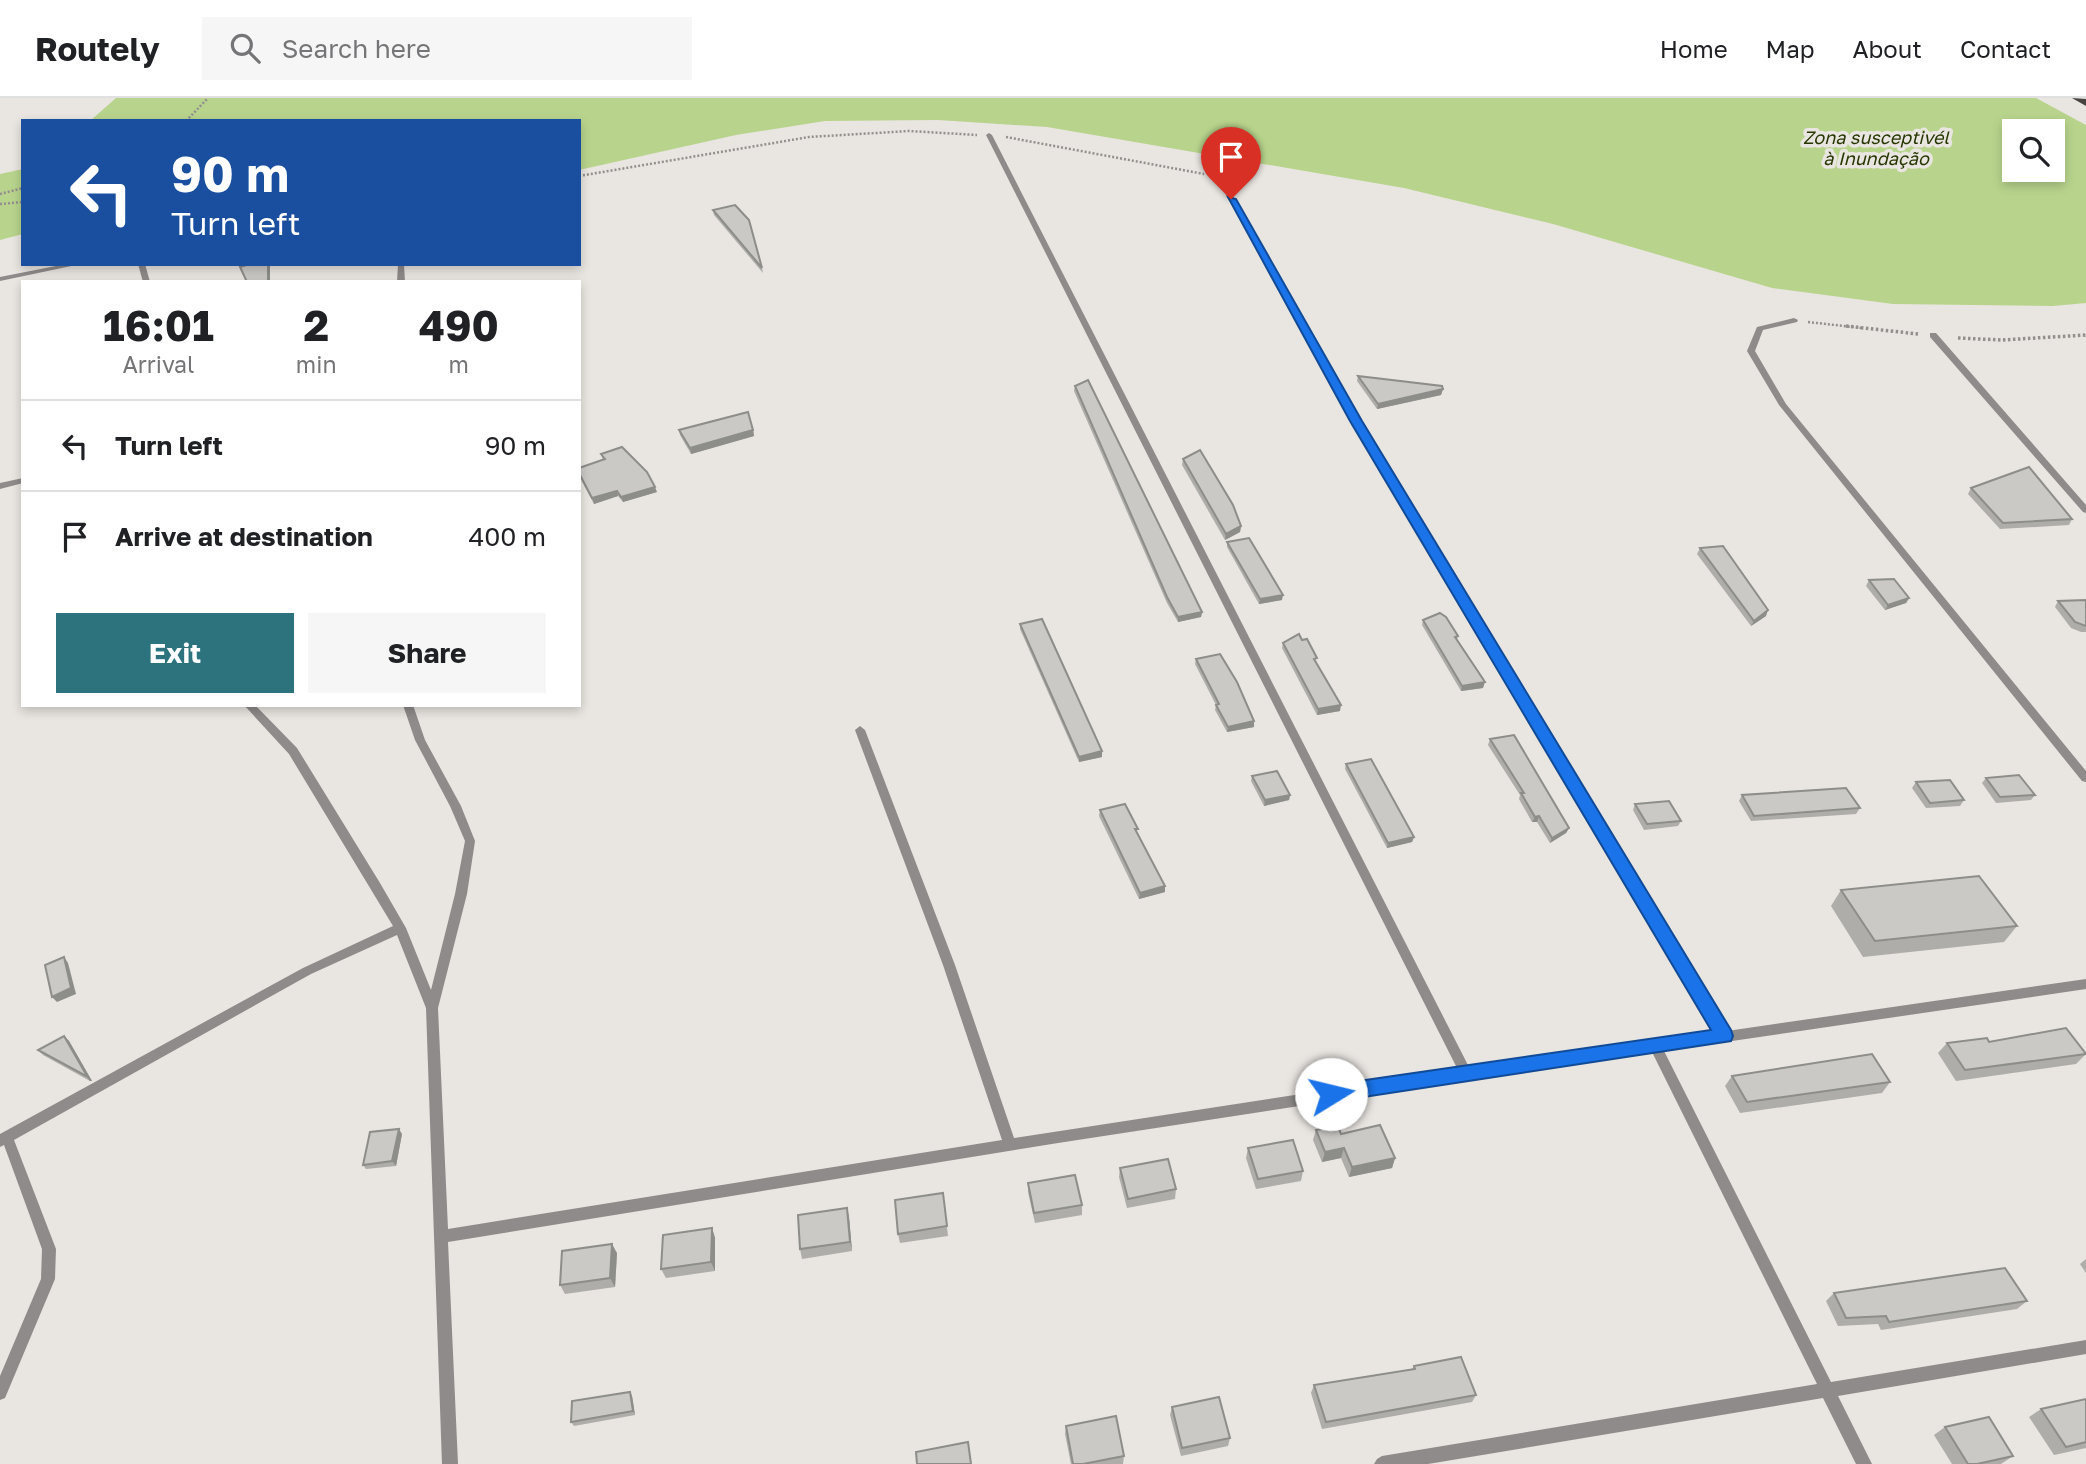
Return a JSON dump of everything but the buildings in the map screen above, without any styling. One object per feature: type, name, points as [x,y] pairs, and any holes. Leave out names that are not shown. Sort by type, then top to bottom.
[{"type":"main road","points":[[2077,98],[2086,103]]},
{"type":"lane","points":[[989,135],[1466,1073]]},
{"type":"lane","points":[[1219,177],[1356,421],[1724,1036]]},
{"type":"lane","points":[[0,279],[68,266]]},
{"type":"lane","points":[[1794,320],[1760,329],[1751,351],[1783,405],[2086,778]]},
{"type":"lane","points":[[1933,335],[2086,510]]},
{"type":"lane","points":[[0,486],[21,481]]},
{"type":"lane","points":[[251,707],[293,751],[400,928],[432,1008]]},
{"type":"lane","points":[[408,707],[413,731],[461,817],[471,845],[432,1008],[450,1464]]},
{"type":"lane","points":[[860,730],[948,965],[1009,1143]]},
{"type":"lane","points":[[0,1393],[48,1279],[50,1249],[3,1139],[307,971],[400,928]]},
{"type":"lane","points":[[443,1236],[1009,1143],[1654,1044],[2086,984]]},
{"type":"lane","points":[[1654,1044],[1864,1464]]},
{"type":"lane","points":[[1382,1464],[2086,1347]]},
{"type":"path","points":[[188,119],[208,98]]},
{"type":"path","points":[[581,176],[809,137],[909,131],[989,135],[1219,177]]},
{"type":"path","points":[[0,194],[21,189]]},
{"type":"path","points":[[0,204],[21,202]]},
{"type":"water","name":"Zona susceptivél à Inundação","points":[[116,98],[2036,98],[2086,125],[2086,303],[2053,306],[1893,304],[1772,288],[1553,224],[1404,188],[1047,127],[938,120],[825,121],[736,135],[581,170],[581,119],[92,119]]},
{"type":"water","points":[[21,169],[21,235],[0,240],[0,174]]},
{"type":"route","points":[[1231,199],[1356,421],[1724,1036],[1654,1044],[1331,1094]]}]
